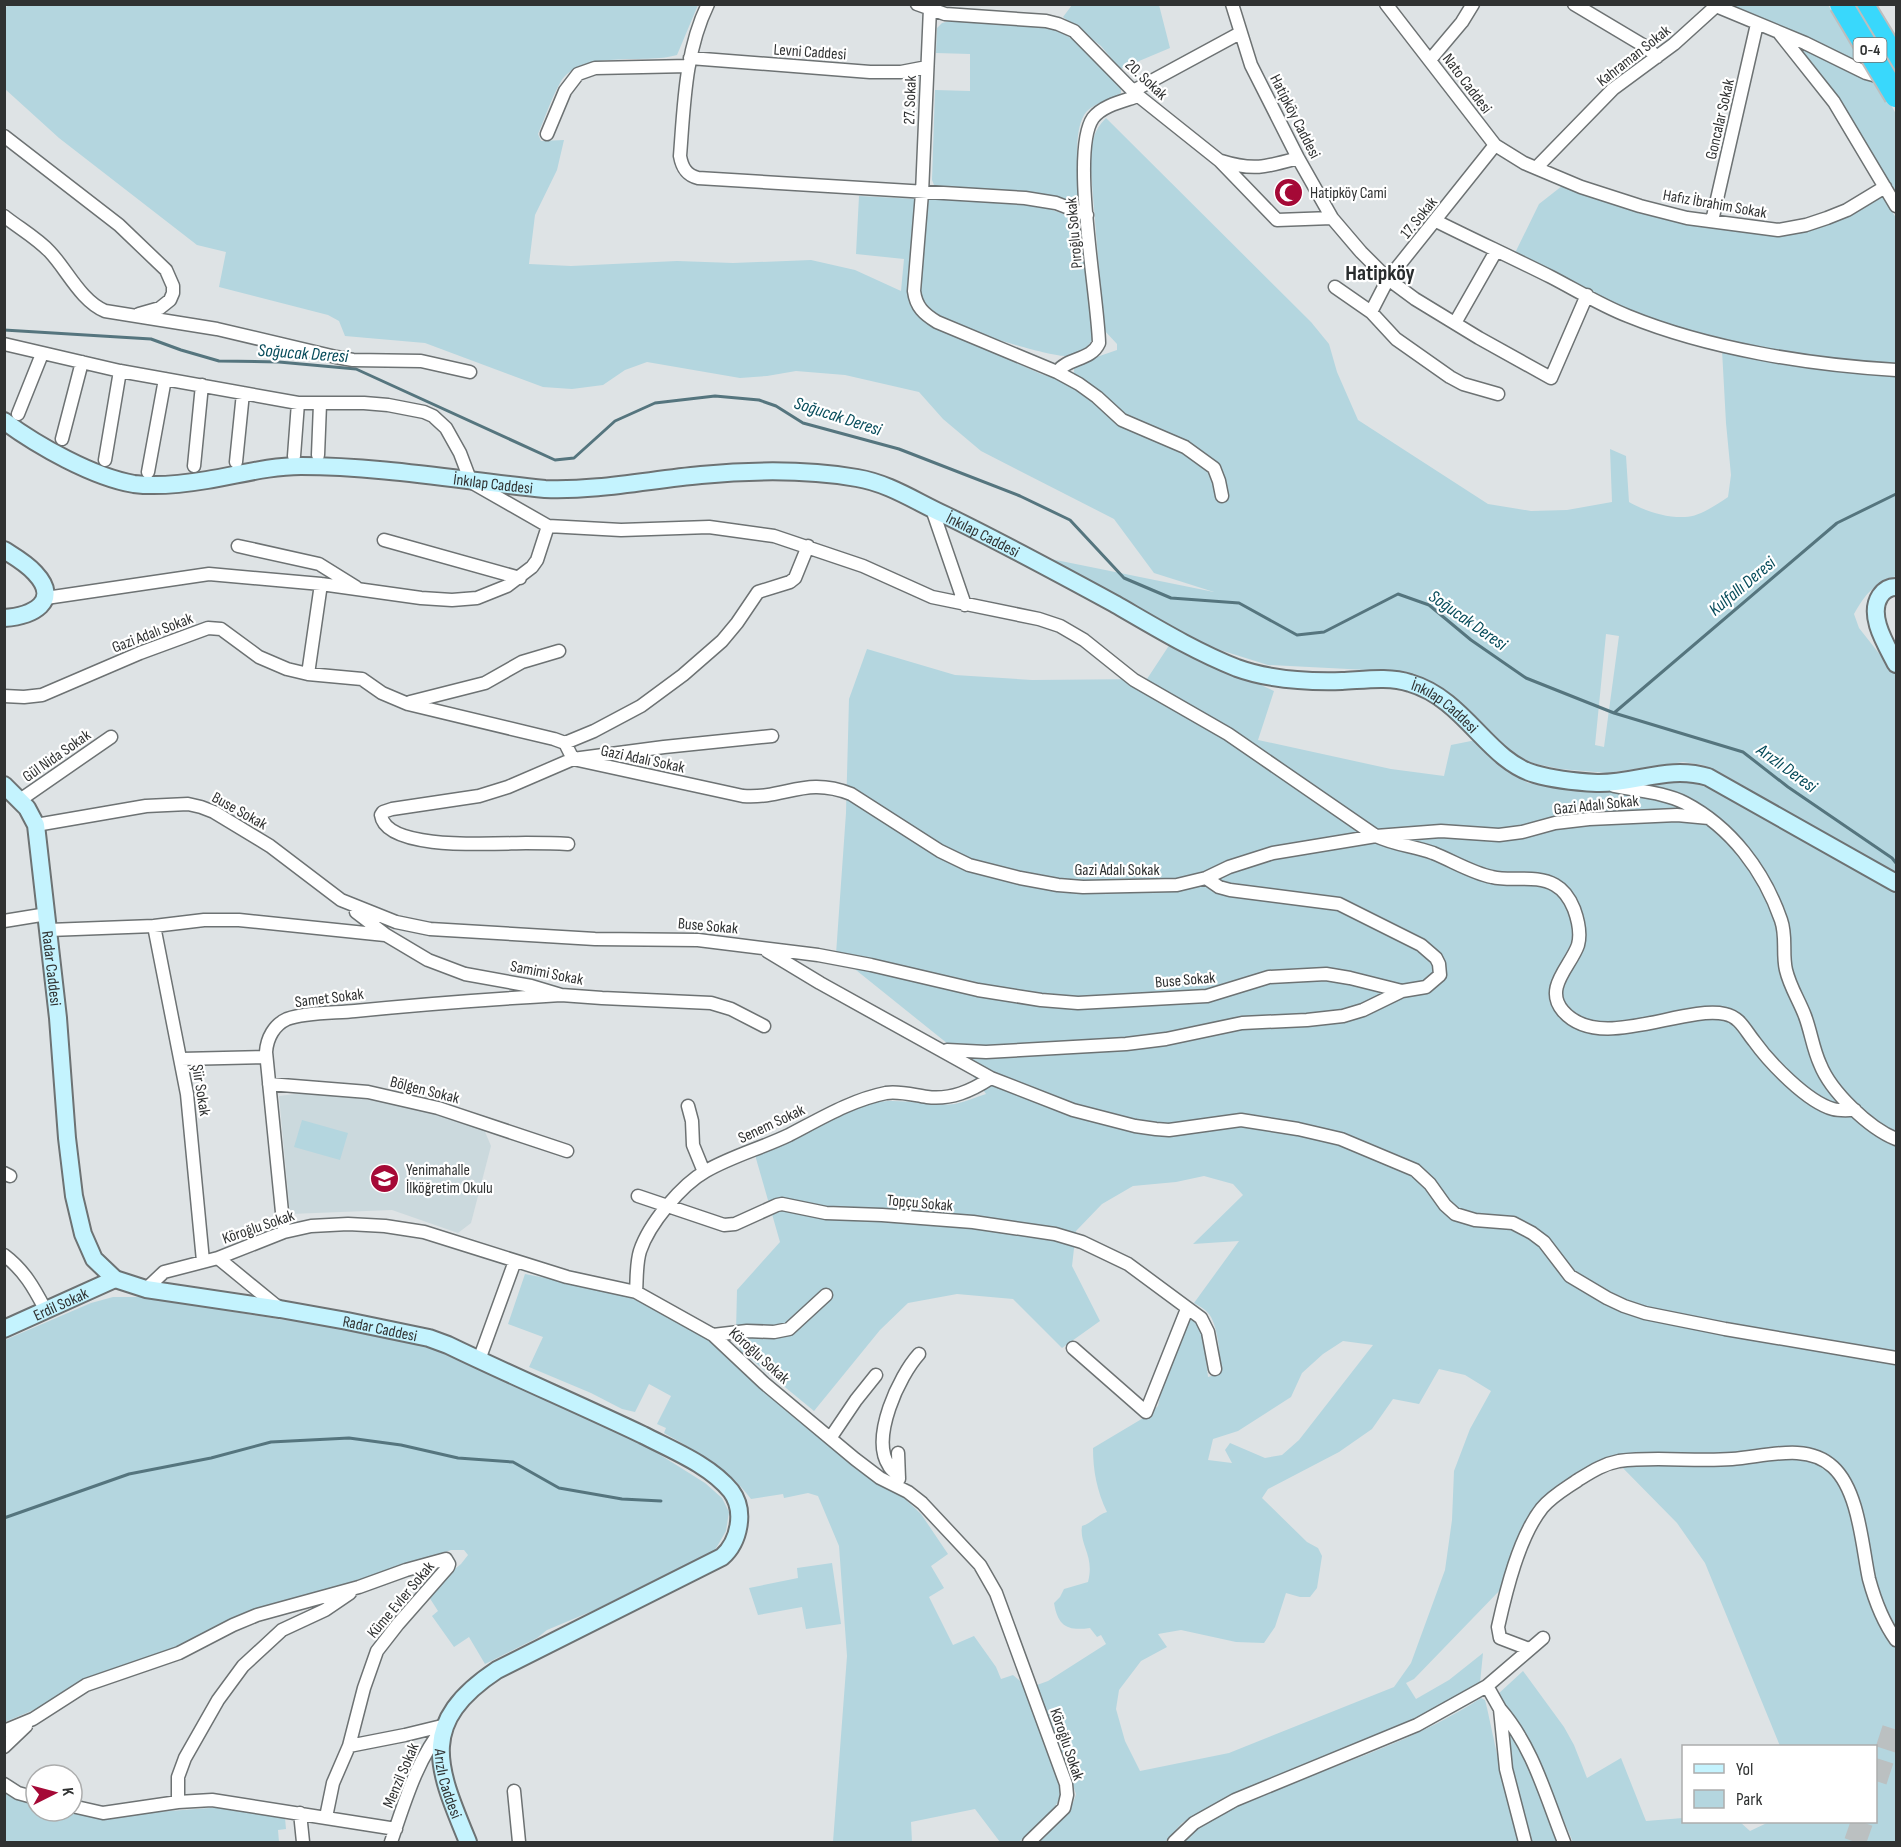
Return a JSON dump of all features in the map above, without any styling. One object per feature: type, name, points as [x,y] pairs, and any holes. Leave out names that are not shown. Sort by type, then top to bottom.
[{"type":"highway","name":"O-4","points":[[1842,4],[1896,96]]},
{"type":"highway","name":"O-4","points":[[1862,4],[1896,60]]},
{"type":"street","points":[[708,4],[699,22],[689,62],[681,156],[684,169],[688,174],[698,178],[1040,200],[1056,203],[1087,215]]},
{"type":"street","name":"Hatipköy Caddesi","points":[[1232,4],[1251,65],[1298,158],[1332,218],[1388,279],[1415,299],[1551,378],[1587,295]]},
{"type":"street","name":"Nato Caddesi","points":[[1386,4],[1495,145],[1536,168]]},
{"type":"street","points":[[1430,60],[1462,22],[1473,4]]},
{"type":"street","points":[[1574,4],[1646,47],[1657,57]]},
{"type":"street","name":"Kahraman Sokak","points":[[1536,168],[1613,89],[1674,44],[1717,5],[1866,73],[1896,80]]},
{"type":"street","name":"20. Sokak","points":[[923,7],[945,14],[977,10],[1046,21],[1067,27],[1087,43],[1136,94],[1220,161],[1276,220],[1332,218]]},
{"type":"street","name":"27. Sokak","points":[[923,7],[927,67],[915,301],[923,313],[937,322],[1057,372],[1097,397],[1122,420],[1185,447],[1214,468],[1220,481],[1222,496]]},
{"type":"street","name":"Goncalar Sokak","points":[[1712,221],[1757,24]]},
{"type":"street","name":"Pıroğlu Sokak","points":[[1057,372],[1066,363],[1092,354],[1099,343],[1084,168],[1085,140],[1090,123],[1094,116],[1107,107],[1136,94],[1240,33]]},
{"type":"street","points":[[1780,33],[1834,102],[1896,206]]},
{"type":"street","name":"Levni Caddesi","points":[[547,134],[565,91],[578,74],[595,68],[689,62],[870,72],[901,72],[927,67]]},
{"type":"street","points":[[4,136],[119,225],[166,270],[174,286],[170,300],[160,308],[135,315]]},
{"type":"street","name":"17. Sokak","points":[[1371,312],[1388,279],[1495,145]]},
{"type":"street","points":[[1220,161],[1250,168],[1275,165],[1298,158]]},
{"type":"street","name":"Hafız İbrahim Sokak","points":[[1536,168],[1581,187],[1687,218],[1778,230],[1806,225],[1848,210],[1885,187]]},
{"type":"street","points":[[1436,221],[1627,316],[1692,337],[1820,363],[1896,370]]},
{"type":"street","points":[[6,222],[48,250],[86,297],[98,308],[217,329],[353,360],[421,361],[470,372]]},
{"type":"street","points":[[1455,323],[1496,250]]},
{"type":"street","points":[[1335,287],[1371,312],[1396,339],[1450,377],[1463,384],[1498,394]]},
{"type":"street","points":[[4,344],[120,370],[298,403],[388,405],[424,412],[433,416],[446,428],[455,442],[471,482],[548,526],[621,530],[709,527],[774,536],[863,566],[917,592],[1060,626],[1084,640],[1134,680],[1228,734],[1377,836],[1398,845],[1430,852],[1481,874],[1504,880],[1546,881],[1564,891],[1572,902],[1579,932],[1578,944],[1557,983],[1557,1001],[1561,1009],[1575,1021],[1594,1027],[1610,1028],[1656,1023],[1707,1013],[1727,1014],[1740,1022],[1766,1057],[1794,1084],[1823,1105],[1834,1109],[1855,1110]]},
{"type":"street","points":[[11,417],[42,354]]},
{"type":"street","points":[[62,439],[82,362]]},
{"type":"street","points":[[105,460],[120,370]]},
{"type":"street","points":[[148,472],[165,379]]},
{"type":"street","points":[[194,466],[202,385]]},
{"type":"street","points":[[236,462],[243,393]]},
{"type":"street","points":[[294,456],[298,403]]},
{"type":"street","points":[[318,455],[320,404]]},
{"type":"street","name":"İnkılap Caddesi","points":[[11,417],[32,441],[112,478],[133,483],[174,484],[301,466],[569,490],[700,475],[797,471],[861,478],[879,483],[1002,543],[1187,645],[1233,666],[1259,674],[1301,680],[1392,679],[1411,683],[1448,702],[1495,748],[1520,768],[1540,775],[1598,783],[1666,772],[1708,777],[1896,883]]},
{"type":"street","points":[[932,509],[965,605]]},
{"type":"street","points":[[45,598],[208,574],[321,584],[421,598],[465,600],[489,594],[520,578],[537,560],[548,526]]},
{"type":"street","points":[[384,540],[520,578]]},
{"type":"street","points":[[238,546],[319,564],[359,590]]},
{"type":"street","points":[[573,759],[565,743],[594,731],[641,706],[683,675],[722,640],[758,592],[790,582],[795,578],[808,546]]},
{"type":"street","points":[[4,550],[28,566],[40,579],[46,592],[45,598],[34,611],[4,618]]},
{"type":"street","points":[[308,674],[321,584]]},
{"type":"street","points":[[1895,586],[1880,597],[1876,610],[1884,639],[1896,664]]},
{"type":"street","name":"Gazi Adalı Sokak","points":[[4,696],[42,695],[140,653],[212,627],[231,634],[259,657],[273,664],[308,674],[362,679],[382,693],[406,703],[565,743]]},
{"type":"street","points":[[406,703],[485,683],[522,662],[559,651]]},
{"type":"street","points":[[568,844],[448,843],[422,840],[393,830],[385,825],[381,815],[392,809],[479,796],[508,787],[573,759],[772,736]]},
{"type":"street","name":"Gül Nida Sokak","points":[[20,800],[111,737]]},
{"type":"street","name":"Gazi Adalı Sokak","points":[[573,759],[743,796],[764,796],[807,786],[835,789],[851,794],[940,851],[959,860],[995,873],[1058,885],[1165,886],[1206,878],[1229,867],[1273,854],[1377,836],[1448,831],[1499,835],[1522,832],[1555,823],[1589,819],[1677,815],[1709,818]]},
{"type":"street","points":[[1598,783],[1683,802],[1721,827],[1749,859],[1772,900],[1784,930],[1785,966],[1804,1014],[1820,1066],[1831,1084],[1855,1110],[1880,1132],[1896,1139]]},
{"type":"street","name":"Radar Caddesi","points":[[4,785],[27,808],[36,825],[58,1017],[67,1138],[74,1196],[88,1249],[99,1264],[115,1279],[146,1289],[280,1309],[429,1338],[622,1425],[673,1451],[709,1472],[733,1494],[737,1503],[739,1527],[732,1546],[722,1557],[714,1563],[540,1647],[489,1675],[471,1689],[457,1706],[446,1725]]},
{"type":"street","name":"Buse Sokak","points":[[36,825],[146,806],[188,804],[201,807],[214,812],[270,846],[341,900],[396,922],[430,929],[595,939],[679,939],[761,947],[870,965],[1001,994],[1070,1002],[1098,1003],[1207,996],[1269,977],[1326,974],[1402,991]]},
{"type":"street","points":[[942,1050],[986,1052],[1148,1042],[1242,1023],[1343,1016],[1363,1010],[1402,991],[1426,987],[1440,975],[1436,958],[1421,945],[1340,904],[1230,890],[1219,887],[1206,878]]},
{"type":"street","name":"Samimi Sokak","points":[[341,900],[386,935],[447,969],[531,986],[561,995],[711,1003],[731,1009],[764,1026]]},
{"type":"street","points":[[4,921],[154,926],[204,920],[239,920],[386,935]]},
{"type":"street","name":"Şiir Sokak","points":[[154,926],[181,1059],[192,1135],[203,1261]]},
{"type":"street","points":[[761,947],[820,983],[991,1078],[1073,1110],[1135,1126],[1169,1130],[1241,1120],[1341,1139],[1415,1170],[1455,1214],[1475,1220],[1512,1224],[1532,1233],[1544,1242],[1570,1276],[1624,1306],[1645,1313],[1725,1329],[1896,1358]]},
{"type":"street","name":"Samet Sokak","points":[[284,1232],[266,1057],[270,1034],[285,1020],[428,1004],[561,995]]},
{"type":"street","points":[[181,1059],[266,1057]]},
{"type":"street","name":"Senem Sokak","points":[[636,1292],[640,1252],[650,1233],[668,1206],[687,1184],[704,1172],[859,1101],[894,1093],[936,1097],[956,1096],[976,1088],[991,1078]]},
{"type":"street","name":"Bölgen Sokak","points":[[269,1084],[378,1094],[438,1108],[567,1151]]},
{"type":"street","points":[[688,1106],[692,1121],[693,1145],[704,1172]]},
{"type":"street","name":"Topçu Sokak","points":[[638,1196],[724,1225],[735,1224],[777,1204],[788,1204],[826,1213],[973,1222],[1069,1237],[1128,1264],[1201,1318],[1205,1325],[1215,1369]]},
{"type":"street","name":"Köroğlu Sokak","points":[[146,1289],[164,1272],[218,1258],[284,1232],[324,1224],[403,1228],[446,1238],[567,1276],[636,1292],[713,1335],[764,1383],[870,1471],[899,1481],[966,1548],[989,1579],[1066,1784],[1064,1808],[1029,1842]]},
{"type":"street","points":[[4,1255],[19,1266],[45,1309]]},
{"type":"street","points":[[218,1258],[280,1309]]},
{"type":"street","points":[[479,1360],[515,1261]]},
{"type":"street","name":"Erdil Sokak","points":[[4,1329],[115,1279]]},
{"type":"street","points":[[713,1335],[747,1331],[774,1332],[789,1329],[826,1295]]},
{"type":"street","points":[[1073,1348],[1146,1412],[1187,1309]]},
{"type":"street","points":[[899,1481],[885,1458],[883,1438],[892,1399],[902,1378],[920,1354]]},
{"type":"street","points":[[831,1437],[876,1375]]},
{"type":"street","points":[[1529,1649],[1500,1638],[1498,1627],[1524,1538],[1543,1507],[1557,1494],[1595,1469],[1617,1462],[1731,1459],[1784,1452],[1818,1459],[1833,1467],[1840,1475],[1854,1509],[1869,1579],[1884,1622],[1896,1641]]},
{"type":"street","points":[[898,1453],[899,1481]]},
{"type":"street","name":"Küme Evler Sokak","points":[[4,1731],[33,1719],[86,1685],[170,1657],[241,1621],[446,1559],[450,1564],[398,1624],[378,1651],[364,1688],[349,1746],[333,1783],[326,1817]]},
{"type":"street","name":"Küme Evler Sokak","points":[[178,1802],[178,1777],[185,1758],[218,1700],[243,1666],[282,1629],[325,1610],[359,1587]]},
{"type":"street","points":[[1174,1842],[1194,1823],[1235,1800],[1417,1725],[1487,1686],[1543,1638]]},
{"type":"street","points":[[1487,1686],[1526,1746],[1564,1842]]},
{"type":"street","points":[[1500,1709],[1506,1769],[1525,1842]]},
{"type":"street","name":"Küme Evler Sokak","points":[[4,1747],[33,1719]]},
{"type":"street","points":[[349,1746],[446,1725]]},
{"type":"street","name":"Menzil Sokak","points":[[391,1842],[420,1763],[432,1741],[446,1725]]},
{"type":"street","name":"Arızlı Caddesi","points":[[446,1725],[441,1742],[441,1771],[468,1842]]},
{"type":"street","points":[[4,1784],[24,1795]]},
{"type":"street","points":[[514,1791],[519,1842]]},
{"type":"street","points":[[84,1809],[103,1813],[178,1802],[225,1802],[396,1828]]},
{"type":"street","points":[[300,1814],[303,1842]]},
{"type":"shaded area","name":"Yenimahalle İlköğretim Okulu","points":[[312,1092],[399,1104],[440,1113],[483,1127],[491,1146],[471,1223],[458,1233],[392,1210],[290,1214],[279,1096]]},
{"type":"green space","points":[[10,4],[698,5],[677,55],[663,58],[597,61],[569,72],[560,83],[538,134],[541,141],[564,140],[557,170],[535,215],[529,264],[571,266],[677,261],[733,263],[811,260],[855,270],[901,291],[904,259],[856,254],[859,196],[917,199],[911,302],[920,316],[932,325],[1041,374],[1068,383],[1091,398],[1110,419],[1175,448],[1221,472],[1134,422],[1074,375],[1074,368],[1088,360],[1117,350],[1117,344],[1104,330],[1090,160],[1094,137],[1106,118],[1311,322],[1329,344],[1337,372],[1358,420],[1488,504],[1531,511],[1567,510],[1612,502],[1610,449],[1626,456],[1629,502],[1642,508],[1670,516],[1690,516],[1707,510],[1728,497],[1731,475],[1722,350],[1838,372],[1896,376],[1896,576],[1871,590],[1854,614],[1859,628],[1896,675],[1896,873],[1723,774],[1703,765],[1683,762],[1607,773],[1560,769],[1532,763],[1511,752],[1456,698],[1407,672],[1268,665],[1204,645],[1046,558],[1214,592],[1154,573],[1114,519],[981,451],[943,419],[919,392],[845,375],[796,371],[740,378],[647,362],[625,370],[603,385],[572,389],[543,387],[425,343],[345,336],[339,321],[328,315],[219,287],[226,252],[197,245],[59,138],[5,89],[4,9]],"holes":[[[1606,634],[1619,636],[1604,747],[1595,745]]]},
{"type":"green space","points":[[1072,5],[1159,5],[1170,48],[1120,69],[1101,46],[1063,17]]},
{"type":"green space","points":[[1727,5],[1828,5],[1870,70]]},
{"type":"green space","points":[[950,21],[1041,26],[1053,29],[1076,41],[1114,78],[1121,88],[1121,93],[1087,111],[1079,129],[1077,155],[1080,204],[1048,195],[934,185],[932,180],[935,90],[970,91],[970,54],[936,53],[937,28],[942,23]]},
{"type":"green space","points":[[1798,45],[1879,83],[1896,114],[1896,196],[1840,101]]},
{"type":"green space","points":[[1562,186],[1596,197],[1762,233],[1882,194],[1896,218],[1896,363],[1822,358],[1755,346],[1680,328],[1626,310],[1515,253],[1539,204]]},
{"type":"green space","points":[[926,198],[1041,206],[1081,220],[1093,337],[1087,347],[1069,356],[1042,352],[975,332],[930,313],[919,293]]},
{"type":"green space","points":[[1170,644],[1274,691],[1258,740],[1391,769],[1444,776],[1451,745],[1476,740],[1497,763],[1528,783],[1587,791],[1674,781],[1689,783],[1720,792],[1750,807],[1896,890],[1896,1842],[1573,1842],[1527,1736],[1497,1695],[1523,1671],[1564,1727],[1587,1778],[1621,1758],[1646,1821],[1682,1818],[1682,1823],[1741,1823],[1750,1831],[1767,1823],[1877,1823],[1877,1745],[1780,1745],[1705,1563],[1677,1523],[1617,1462],[1543,1507],[1510,1582],[1414,1679],[1406,1683],[1416,1699],[1449,1680],[1483,1653],[1480,1683],[1455,1699],[1408,1723],[1304,1764],[1218,1802],[1182,1823],[1165,1842],[1035,1842],[1065,1815],[1076,1794],[1037,1685],[1048,1681],[1106,1644],[1101,1635],[1097,1637],[1090,1628],[1076,1629],[1065,1626],[1058,1617],[1054,1603],[1064,1589],[1088,1582],[1090,1565],[1082,1526],[1107,1512],[1096,1481],[1093,1448],[1145,1417],[1158,1406],[1162,1387],[1189,1319],[1197,1320],[1204,1341],[1208,1377],[1218,1374],[1219,1352],[1215,1326],[1209,1314],[1194,1303],[1239,1241],[1193,1244],[1243,1195],[1233,1184],[1204,1176],[1176,1182],[1133,1186],[1102,1204],[1076,1231],[1072,1266],[1100,1321],[1062,1348],[1013,1299],[957,1294],[908,1303],[880,1330],[814,1411],[740,1350],[736,1332],[737,1290],[780,1242],[755,1155],[828,1119],[873,1103],[893,1101],[955,1104],[986,1094],[953,1048],[836,954],[846,813],[849,699],[867,649],[955,675],[1032,680],[1147,679]],"holes":[[[1343,1341],[1373,1345],[1299,1440],[1282,1455],[1265,1458],[1230,1443],[1225,1450],[1232,1463],[1208,1460],[1213,1439],[1238,1431],[1291,1397],[1302,1373],[1323,1354]],[[1439,1369],[1465,1375],[1491,1391],[1470,1429],[1454,1471],[1452,1520],[1445,1570],[1411,1663],[1394,1687],[1229,1753],[1140,1771],[1125,1741],[1116,1709],[1119,1690],[1141,1661],[1167,1647],[1158,1634],[1181,1630],[1236,1642],[1264,1643],[1275,1627],[1286,1593],[1310,1597],[1317,1588],[1322,1556],[1318,1548],[1307,1542],[1262,1498],[1268,1489],[1339,1452],[1372,1429],[1393,1399],[1419,1404]]]},
{"type":"green space","points":[[302,1120],[348,1133],[340,1160],[294,1147]]},
{"type":"green space","points":[[525,1274],[625,1296],[659,1311],[690,1329],[719,1347],[877,1482],[902,1496],[921,1514],[948,1554],[931,1566],[944,1588],[929,1597],[953,1645],[974,1636],[996,1667],[1001,1679],[1013,1675],[1025,1685],[1060,1787],[1062,1796],[1054,1808],[1019,1842],[1000,1842],[975,1809],[911,1822],[912,1842],[833,1842],[847,1656],[839,1546],[818,1496],[808,1493],[784,1498],[783,1494],[751,1499],[722,1470],[664,1433],[666,1428],[657,1424],[671,1396],[649,1384],[635,1412],[622,1409],[591,1393],[529,1367],[543,1337],[508,1324]]},
{"type":"green space","points":[[113,1297],[143,1297],[284,1320],[330,1323],[430,1347],[504,1378],[646,1446],[705,1483],[722,1498],[729,1512],[726,1531],[715,1550],[597,1609],[547,1630],[537,1638],[485,1664],[469,1637],[454,1647],[432,1616],[438,1611],[429,1597],[441,1580],[461,1564],[468,1555],[464,1550],[451,1550],[349,1585],[271,1605],[241,1617],[174,1651],[95,1677],[64,1691],[43,1706],[5,1722],[5,1340],[91,1303]]},
{"type":"green space","points":[[832,1563],[841,1624],[806,1629],[802,1607],[758,1615],[749,1588],[798,1578],[797,1568]]},
{"type":"green space","points":[[1481,1698],[1485,1700],[1508,1805],[1519,1842],[1182,1842],[1193,1831],[1220,1813],[1391,1744],[1437,1723]]},
{"type":"green space","points":[[1507,1726],[1523,1754],[1557,1842],[1530,1842],[1511,1771]]},
{"type":"green space","points":[[4,1792],[13,1798],[24,1801],[24,1823],[84,1823],[84,1812],[142,1813],[224,1807],[285,1818],[286,1829],[278,1830],[279,1842],[5,1842]]},
{"type":"waterway","name":"Soğucak Deresi","points":[[4,330],[151,339],[219,361],[279,362],[356,369],[555,460],[574,458],[615,421],[655,403],[715,396],[759,400],[776,406],[803,423],[899,449],[1020,496],[1070,520],[1124,578],[1171,598],[1239,603],[1297,635],[1324,632],[1398,594],[1429,605],[1471,640],[1526,678],[1614,713],[1743,752],[1788,787],[1896,863]]},
{"type":"waterway","name":"Kulfallı Deresi","points":[[1614,713],[1837,523],[1896,494]]},
{"type":"waterway","points":[[4,1518],[129,1474],[211,1458],[271,1442],[349,1438],[401,1445],[458,1458],[513,1462],[559,1488],[622,1499],[661,1501]]},
{"type":"tunnel","points":[[1877,1778],[1896,1720]]},
{"type":"tunnel","points":[[1855,1842],[1862,1823]]},
{"type":"place","name":"Hatipköy Cami","points":[[1289,192]]},
{"type":"place","name":"Yenimahalle İlköğretim Okulu","points":[[385,1178]]},
{"type":"district","name":"Hatipköy","points":[[1380,272]]},
{"type":"water label","name":"Arızlı Deresi","points":[[1787,768]]}]
